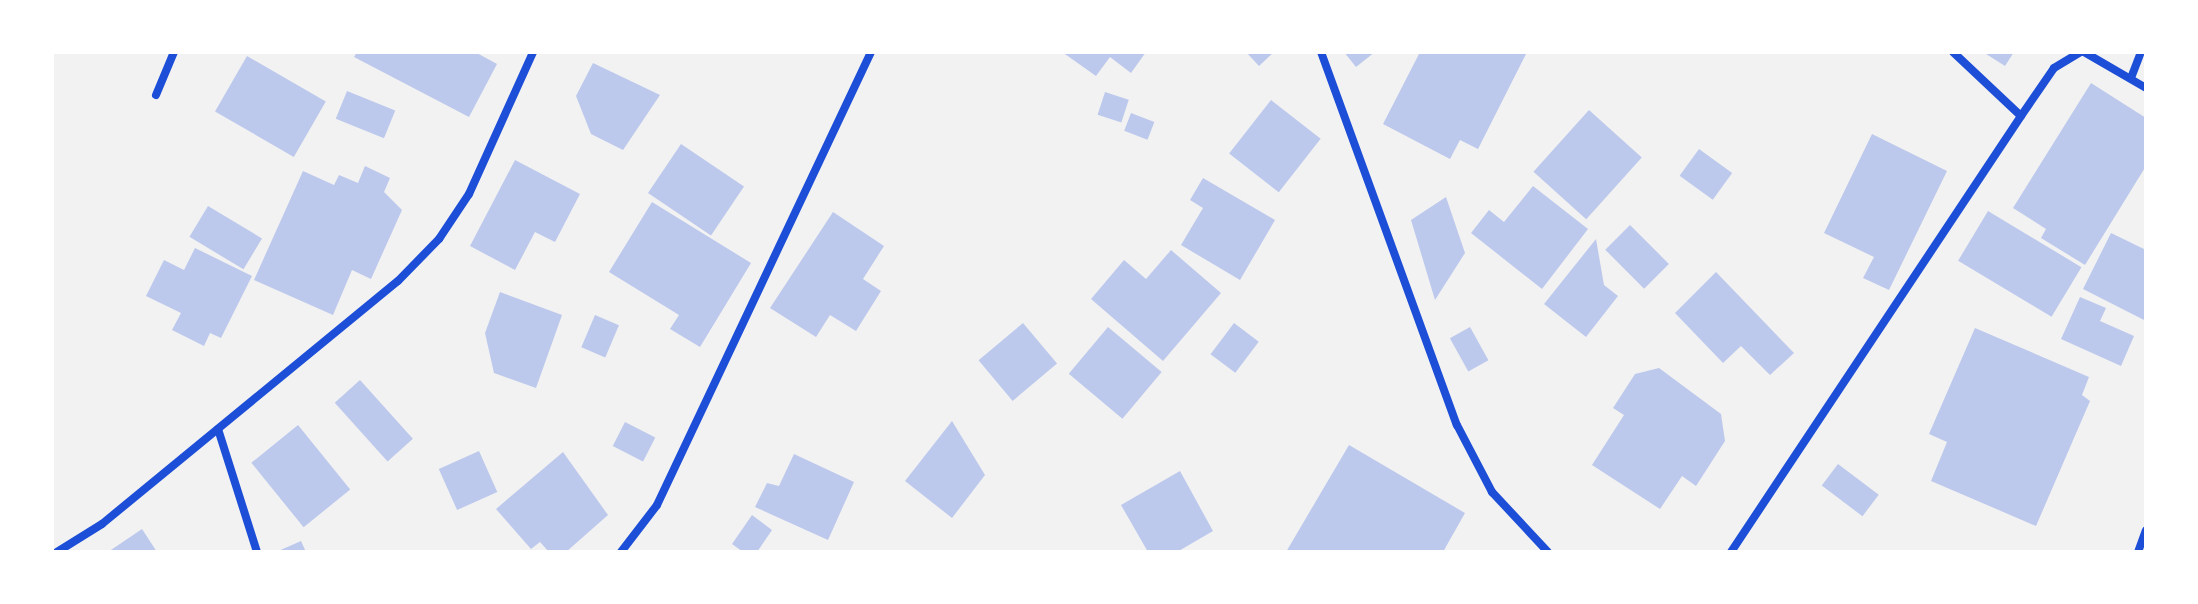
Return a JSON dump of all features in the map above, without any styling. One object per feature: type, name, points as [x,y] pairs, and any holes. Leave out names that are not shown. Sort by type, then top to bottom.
[{"type":"street","points":[[156,95],[174,52]]},
{"type":"street","points":[[57,552],[218,429],[439,239],[469,194],[533,52]]},
{"type":"street","points":[[621,552],[657,505],[871,52]]},
{"type":"street","points":[[1321,52],[1457,425],[1492,492],[1548,552]]},
{"type":"street","points":[[1953,52],[2021,116]]},
{"type":"street","points":[[1731,552],[2054,68],[2082,52],[2146,88]]},
{"type":"street","points":[[2131,78],[2141,52]]},
{"type":"street","points":[[218,429],[257,552]]},
{"type":"street","points":[[2138,552],[2146,530]]},
{"type":"building","points":[[357,52],[475,52],[497,64],[469,117],[354,57]]},
{"type":"building","points":[[1062,52],[1146,52],[1131,73],[1110,57],[1096,76]]},
{"type":"building","points":[[1246,52],[1274,52],[1259,66]]},
{"type":"building","points":[[1344,52],[1375,52],[1356,67]]},
{"type":"building","points":[[1420,52],[1527,52],[1478,149],[1460,140],[1450,159],[1383,124]]},
{"type":"building","points":[[1983,52],[2014,52],[2005,66]]},
{"type":"building","points":[[247,56],[326,101],[294,157],[215,111]]},
{"type":"building","points":[[593,63],[660,95],[623,150],[591,134],[576,96]]},
{"type":"building","points":[[2091,83],[2146,118],[2146,166],[2085,265],[2041,238],[2046,229],[2013,208]]},
{"type":"building","points":[[347,91],[395,110],[384,138],[336,119]]},
{"type":"building","points":[[1105,92],[1129,100],[1121,123],[1098,115]]},
{"type":"building","points":[[1271,100],[1321,139],[1279,192],[1229,154]]},
{"type":"building","points":[[1589,110],[1642,158],[1586,219],[1533,172]]},
{"type":"building","points":[[1131,113],[1154,122],[1148,140],[1124,131]]},
{"type":"building","points":[[1872,134],[1947,171],[1889,290],[1863,278],[1874,257],[1824,233]]},
{"type":"building","points":[[681,144],[744,186],[711,235],[648,193]]},
{"type":"building","points":[[1699,149],[1732,173],[1713,200],[1680,176]]},
{"type":"building","points":[[515,160],[580,194],[555,242],[535,232],[515,270],[470,246]]},
{"type":"building","points":[[365,166],[390,178],[384,192],[402,210],[371,279],[352,270],[333,315],[254,280],[303,171],[334,185],[339,175],[358,183]]},
{"type":"building","points":[[1203,178],[1275,220],[1240,280],[1181,245],[1203,208],[1190,200]]},
{"type":"building","points":[[1533,186],[1588,229],[1542,289],[1471,233],[1489,210],[1504,222]]},
{"type":"building","points":[[1446,197],[1465,253],[1435,300],[1411,220]]},
{"type":"building","points":[[652,202],[751,263],[700,347],[670,329],[679,315],[609,272]]},
{"type":"building","points":[[208,206],[262,238],[243,269],[189,237]]},
{"type":"building","points":[[1988,211],[2081,267],[2052,317],[1958,261]]},
{"type":"building","points":[[833,212],[884,246],[863,279],[881,291],[856,331],[830,315],[816,337],[770,308]]},
{"type":"building","points":[[1630,225],[1669,264],[1644,289],[1605,250]]},
{"type":"building","points":[[2111,233],[2146,250],[2146,321],[2083,289]]},
{"type":"building","points":[[1596,239],[1604,285],[1618,296],[1586,337],[1544,304]]},
{"type":"building","points":[[195,248],[252,276],[221,338],[210,333],[204,346],[172,330],[181,313],[146,296],[164,260],[184,270]]},
{"type":"building","points":[[1171,250],[1221,293],[1163,361],[1091,299],[1124,260],[1146,279]]},
{"type":"building","points":[[1716,272],[1794,353],[1770,375],[1741,346],[1723,363],[1675,313]]},
{"type":"building","points":[[500,292],[562,315],[536,388],[494,373],[485,333]]},
{"type":"building","points":[[2080,297],[2106,308],[2100,321],[2134,336],[2121,366],[2061,339]]},
{"type":"building","points":[[595,315],[619,325],[605,357],[581,347]]},
{"type":"building","points":[[1023,323],[1057,364],[1013,401],[979,360]]},
{"type":"building","points":[[1234,323],[1259,342],[1235,373],[1211,354]]},
{"type":"building","points":[[1108,327],[1162,372],[1122,419],[1069,374]]},
{"type":"building","points":[[1470,327],[1488,360],[1468,371],[1450,338]]},
{"type":"building","points":[[1975,328],[2089,377],[2082,395],[2090,401],[2036,526],[1931,481],[1947,442],[1929,434]]},
{"type":"building","points":[[1659,368],[1721,414],[1725,441],[1696,486],[1682,476],[1660,509],[1592,465],[1624,415],[1613,408],[1635,374]]},
{"type":"building","points":[[360,380],[413,439],[388,461],[335,403]]},
{"type":"building","points":[[952,421],[985,475],[952,518],[905,481]]},
{"type":"building","points":[[625,422],[655,437],[643,461],[613,446]]},
{"type":"building","points":[[298,425],[350,490],[304,527],[251,463]]},
{"type":"building","points":[[1349,445],[1465,513],[1443,552],[1286,552]]},
{"type":"building","points":[[479,451],[497,492],[457,510],[439,469]]},
{"type":"building","points":[[563,452],[608,515],[566,552],[549,552],[540,542],[531,549],[496,509]]},
{"type":"building","points":[[794,454],[854,482],[828,540],[755,507],[767,483],[779,486]]},
{"type":"building","points":[[1838,464],[1879,495],[1862,516],[1822,486]]},
{"type":"building","points":[[1180,471],[1213,531],[1177,552],[1148,552],[1121,505]]},
{"type":"building","points":[[752,515],[772,530],[757,552],[743,552],[732,544]]},
{"type":"building","points":[[142,529],[157,552],[108,552]]},
{"type":"building","points":[[301,541],[306,552],[276,552]]}]
